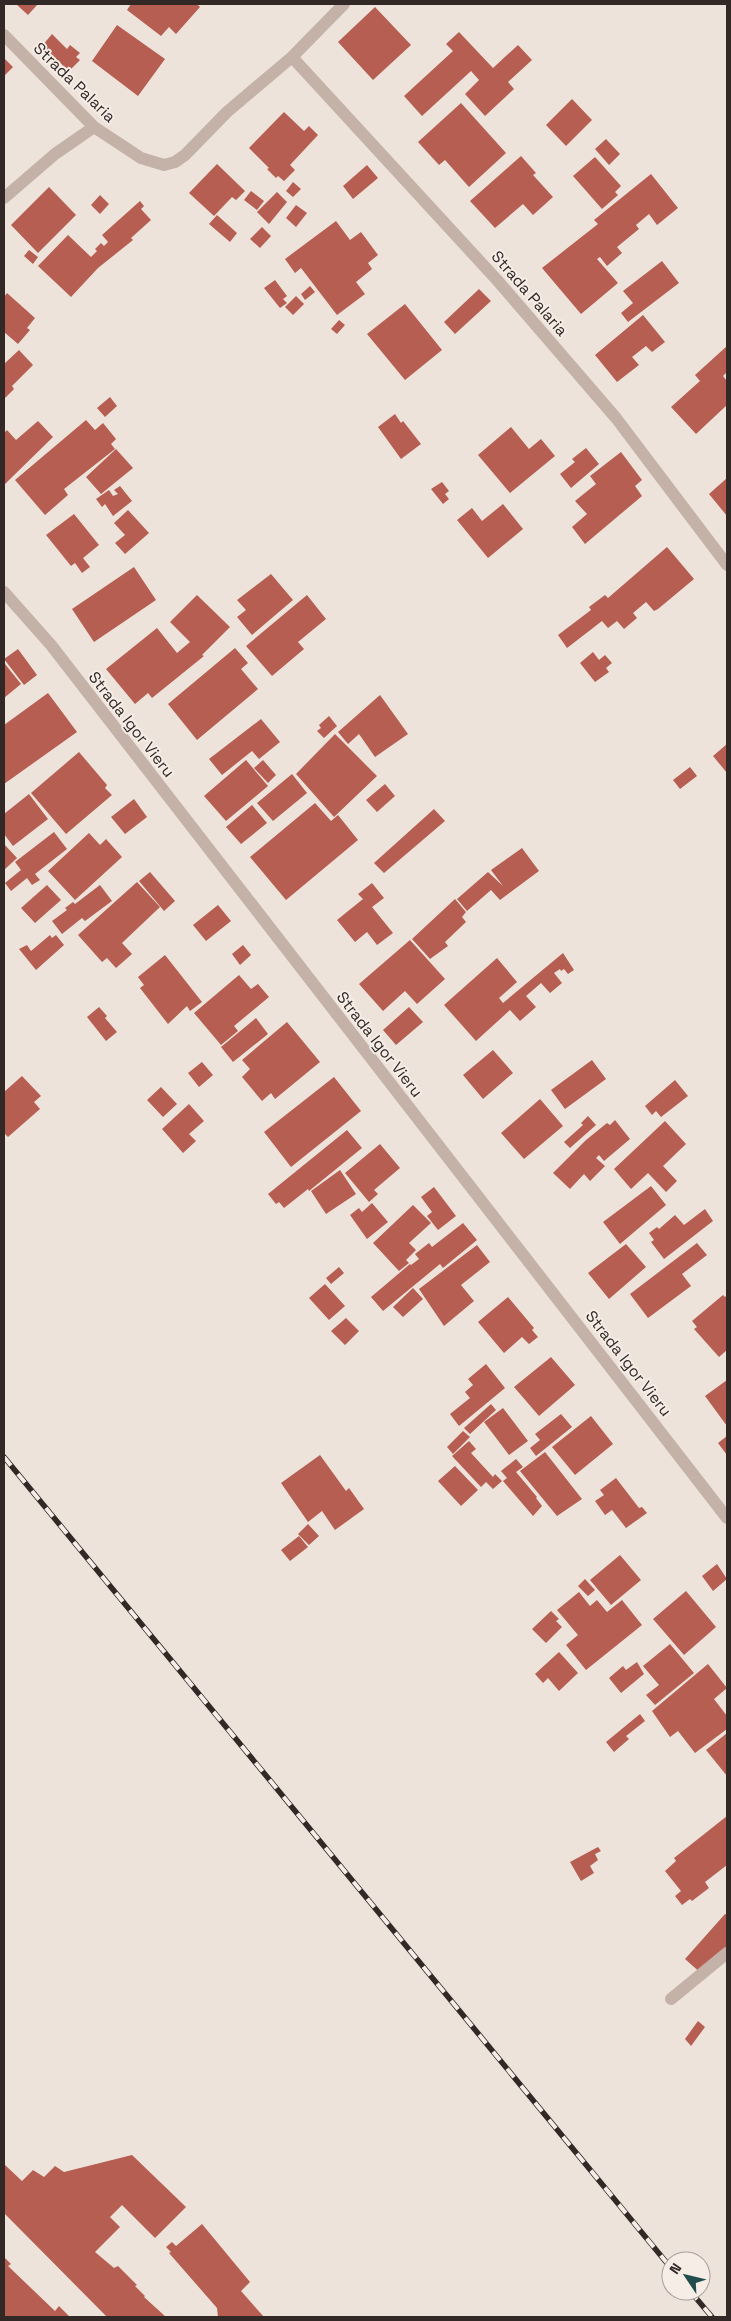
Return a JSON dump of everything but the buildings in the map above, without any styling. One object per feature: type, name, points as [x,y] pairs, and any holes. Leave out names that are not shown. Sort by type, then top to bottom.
[{"type":"street","name":"Strada Palaria","points":[[4,35],[94,127],[152,163],[164,165],[175,162],[185,155],[227,112],[292,56],[344,4]]},
{"type":"street","name":"Strada Palaria","points":[[292,56],[498,280],[616,418],[727,565]]},
{"type":"street","points":[[4,198],[55,154],[94,127]]},
{"type":"street","name":"Strada Igor Vieru","points":[[4,592],[63,661],[727,1518]]},
{"type":"street","points":[[672,1999],[727,1953]]},
{"type":"railway","points":[[4,1457],[661,2256]]},
{"type":"railway","points":[[698,2301],[712,2317]]}]
